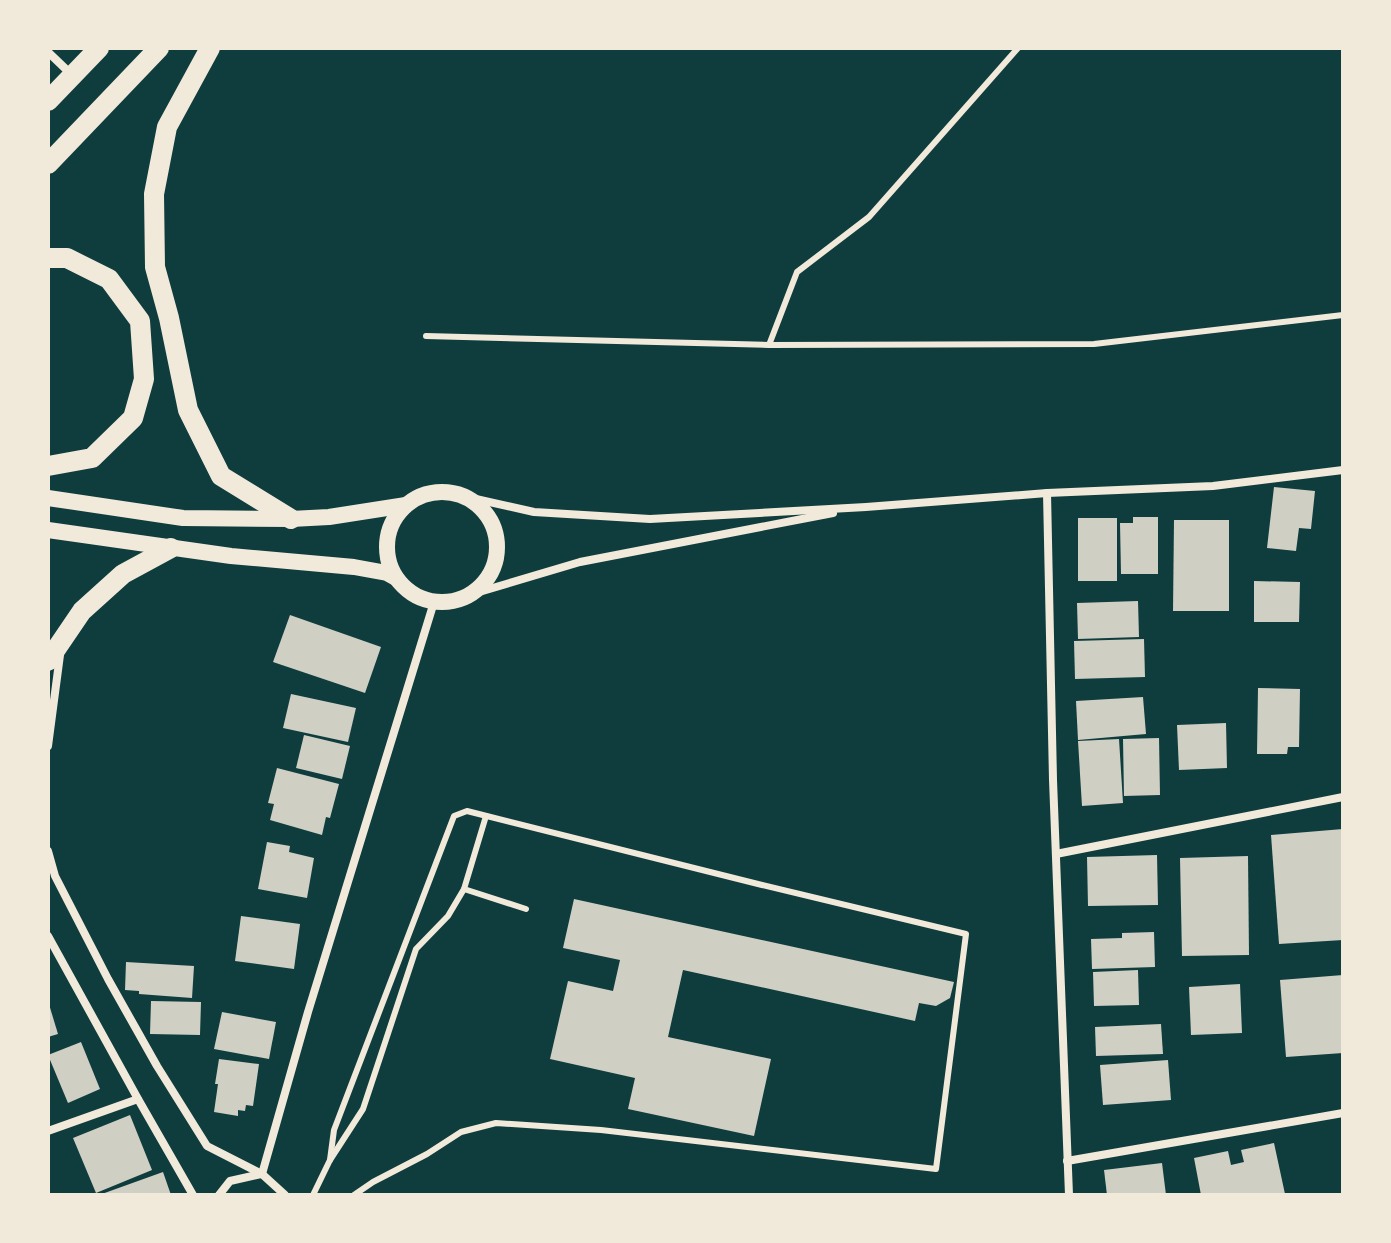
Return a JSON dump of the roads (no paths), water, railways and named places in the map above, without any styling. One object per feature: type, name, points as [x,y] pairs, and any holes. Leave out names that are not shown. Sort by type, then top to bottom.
[{"type":"main road","points":[[48,101],[99,48]]},
{"type":"main road","points":[[48,164],[159,48]]},
{"type":"main road","points":[[210,48],[167,127],[154,194],[155,267],[188,410],[221,476],[291,519]]},
{"type":"main road","points":[[48,258],[67,258],[109,279],[140,321],[144,379],[133,418],[92,458],[48,466]]},
{"type":"main road","points":[[440,492],[458,495],[474,503],[487,516],[495,532],[497,550],[493,568],[484,583],[469,595],[452,601],[434,602],[417,596],[396,578],[387,554],[387,536],[394,519],[406,505],[421,496],[440,492]]},
{"type":"main road","points":[[48,498],[183,518],[329,517],[406,505]]},
{"type":"main road","points":[[48,530],[231,556],[354,567],[387,573],[396,578]]},
{"type":"main road","points":[[48,661],[82,611],[123,574],[171,548]]},
{"type":"street","points":[[48,52],[72,75]]},
{"type":"street","points":[[458,495],[534,512],[650,519],[1047,493],[1213,486],[1343,470]]},
{"type":"street","points":[[1047,493],[1069,1195]]},
{"type":"street","points":[[469,595],[580,562],[866,507]]},
{"type":"street","points":[[262,1174],[434,602]]},
{"type":"street","points":[[48,746],[61,644]]},
{"type":"street","points":[[1056,854],[1343,797]]},
{"type":"street","points":[[48,851],[55,876],[108,979],[207,1146],[262,1174],[285,1195]]},
{"type":"street","points":[[48,936],[193,1195]]},
{"type":"street","points":[[48,1131],[138,1099]]},
{"type":"street","points":[[1067,1161],[1343,1113]]},
{"type":"street","points":[[219,1195],[230,1181],[262,1174]]},
{"type":"lane","points":[[769,345],[797,272],[869,217],[1018,48]]},
{"type":"lane","points":[[426,336],[769,345],[1094,344],[1343,315]]},
{"type":"lane","points":[[330,1160],[334,1130],[454,816],[467,811],[966,934],[936,1169],[601,1130],[496,1123],[461,1132],[354,1195]]},
{"type":"lane","points":[[313,1195],[330,1160],[363,1109],[416,949],[448,916],[464,889],[486,816]]},
{"type":"lane","points":[[464,889],[526,909]]}]
